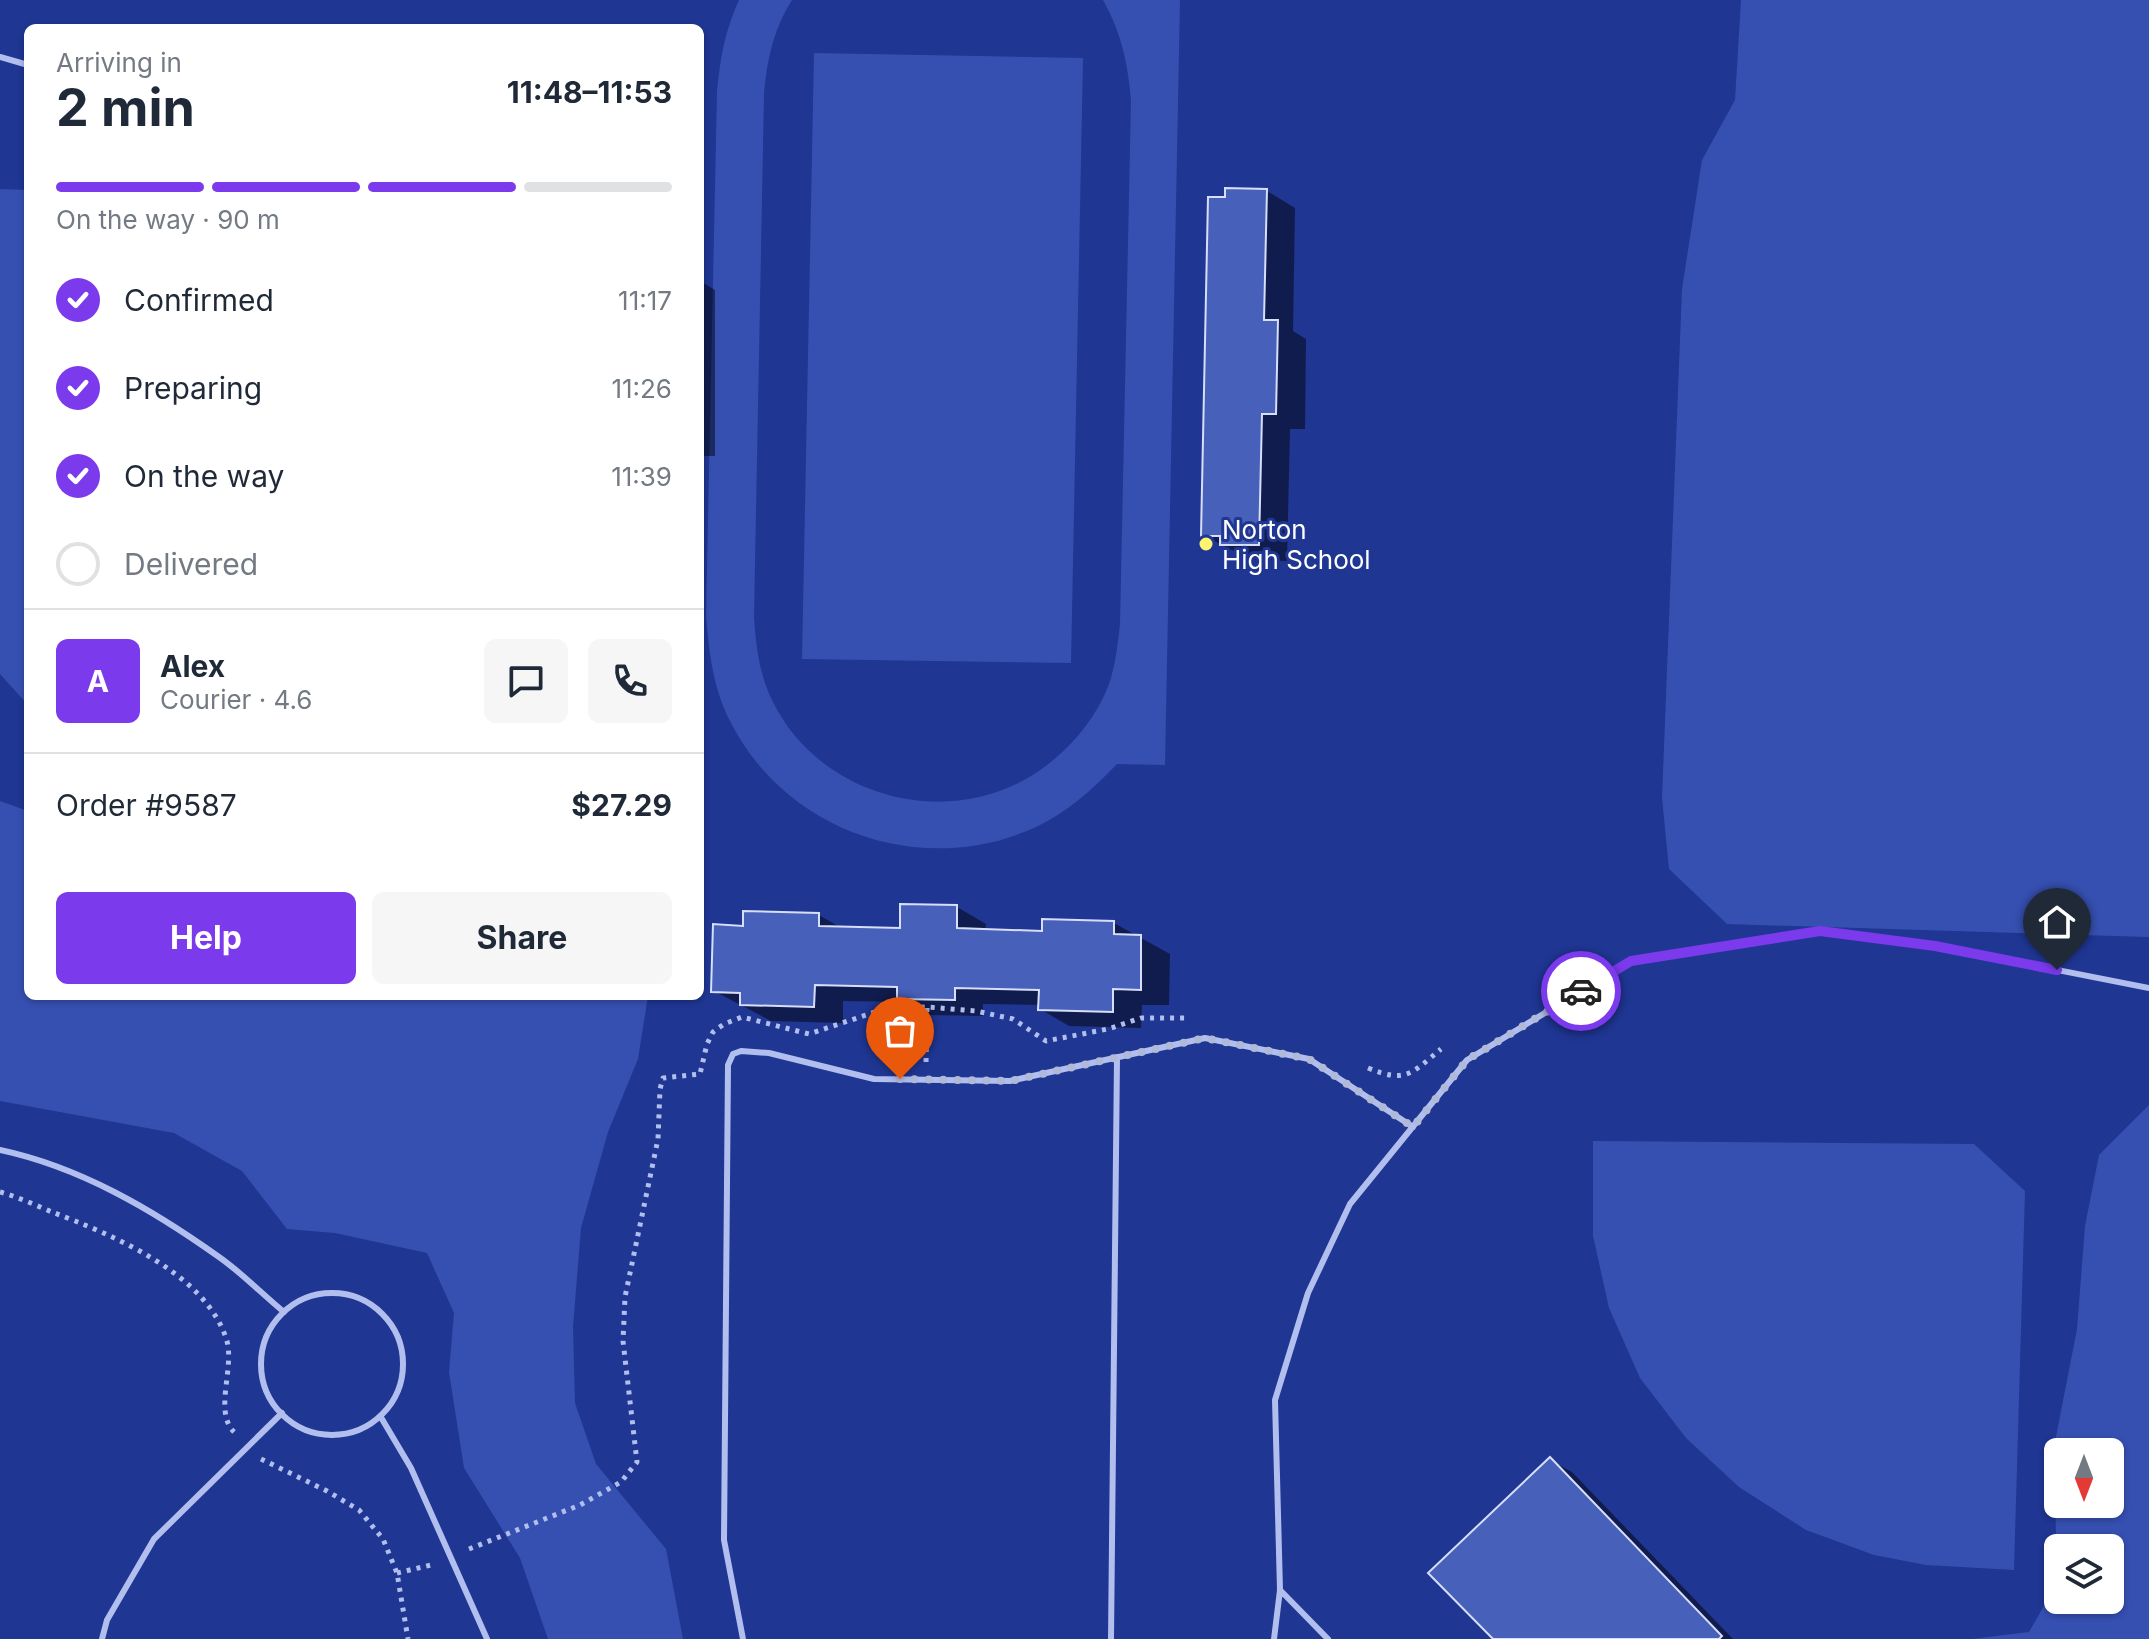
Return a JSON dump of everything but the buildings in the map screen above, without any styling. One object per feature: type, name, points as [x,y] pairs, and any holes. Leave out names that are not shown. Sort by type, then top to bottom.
[{"type":"lane","points":[[0,57],[24,64]]},
{"type":"lane","points":[[1274,1639],[1280,1590],[1275,1400],[1308,1293],[1350,1204],[1467,1060],[1631,961],[1820,931],[1935,946],[2149,988]]},
{"type":"lane","points":[[743,1639],[724,1540],[728,1065],[733,1054],[741,1051],[769,1053],[874,1079],[1010,1081],[1205,1038],[1309,1059],[1413,1127]]},
{"type":"lane","points":[[1111,1639],[1117,1057]]},
{"type":"lane","points":[[0,1150],[29,1156],[116,1191],[220,1258],[284,1312]]},
{"type":"lane","points":[[340,1293],[364,1299],[384,1313],[397,1333],[404,1356],[403,1381],[382,1419],[356,1432],[333,1435],[310,1432],[289,1421],[274,1405],[263,1384],[260,1362],[265,1339],[276,1319],[284,1312],[315,1294],[340,1293]]},
{"type":"lane","points":[[102,1639],[107,1620],[154,1539],[282,1413]]},
{"type":"lane","points":[[382,1419],[411,1468],[487,1639]]},
{"type":"lane","points":[[1280,1590],[1328,1639]]},
{"type":"path","points":[[397,1573],[430,1565],[580,1505],[621,1482],[637,1462],[623,1341],[625,1297],[656,1152],[660,1089],[663,1078],[700,1074],[707,1044],[713,1032],[724,1024],[742,1017],[809,1034],[884,1009],[927,1007],[976,1011],[1013,1019],[1046,1041],[1108,1029],[1141,1018],[1200,1018]]},
{"type":"path","points":[[1366,1068],[1387,1076],[1402,1077],[1419,1068],[1441,1049]]},
{"type":"path","points":[[0,1192],[110,1234],[176,1273],[211,1310],[227,1339],[226,1424],[265,1463],[327,1491],[359,1510],[383,1539],[397,1573],[408,1639]]},
{"type":"shaded area","points":[[739,0],[792,0],[772,44],[764,93],[754,617],[761,670],[772,700],[795,736],[824,764],[859,785],[898,797],[938,802],[978,797],[1017,784],[1052,761],[1088,724],[1111,678],[1120,624],[1131,100],[1123,48],[1103,0],[1180,0],[1165,765],[1117,764],[1059,814],[1036,827],[993,842],[948,848],[904,846],[862,836],[822,817],[786,792],[755,760],[730,721],[716,683],[706,616],[717,92],[724,45]]},
{"type":"shaded area","points":[[1741,0],[2149,0],[2149,937],[1727,924],[1669,869],[1662,798],[1682,289],[1702,160],[1735,100]]},
{"type":"shaded area","points":[[814,53],[1083,58],[1071,663],[802,659]]},
{"type":"shaded area","points":[[0,189],[24,190],[24,701],[0,674]]},
{"type":"shaded area","points":[[0,801],[24,810],[24,1000],[647,1000],[638,1059],[608,1132],[581,1228],[573,1327],[575,1403],[596,1464],[666,1549],[683,1639],[548,1639],[520,1558],[464,1468],[449,1372],[454,1313],[427,1253],[335,1233],[287,1229],[242,1171],[174,1133],[0,1101]]},
{"type":"shaded area","points":[[2149,1105],[2149,1639],[1972,1639],[2029,1632],[2044,1606],[2044,1614],[2124,1614],[2124,1534],[2056,1534],[2056,1518],[2124,1518],[2124,1438],[2056,1438],[2077,1329],[2085,1226],[2099,1155]]},
{"type":"shaded area","points":[[1593,1141],[1974,1144],[2025,1191],[2014,1570],[1926,1565],[1874,1555],[1806,1530],[1739,1487],[1686,1438],[1640,1378],[1609,1308],[1593,1236]]},
{"type":"way so far","points":[[900,1079],[1010,1081],[1205,1038],[1309,1059],[1413,1127],[1467,1060],[1581,991]]},
{"type":"place","name":"Norton High School","points":[[1206,544]]},
{"type":"route","points":[[1581,991],[1631,961],[1820,931],[1935,946],[2057,970]]}]
